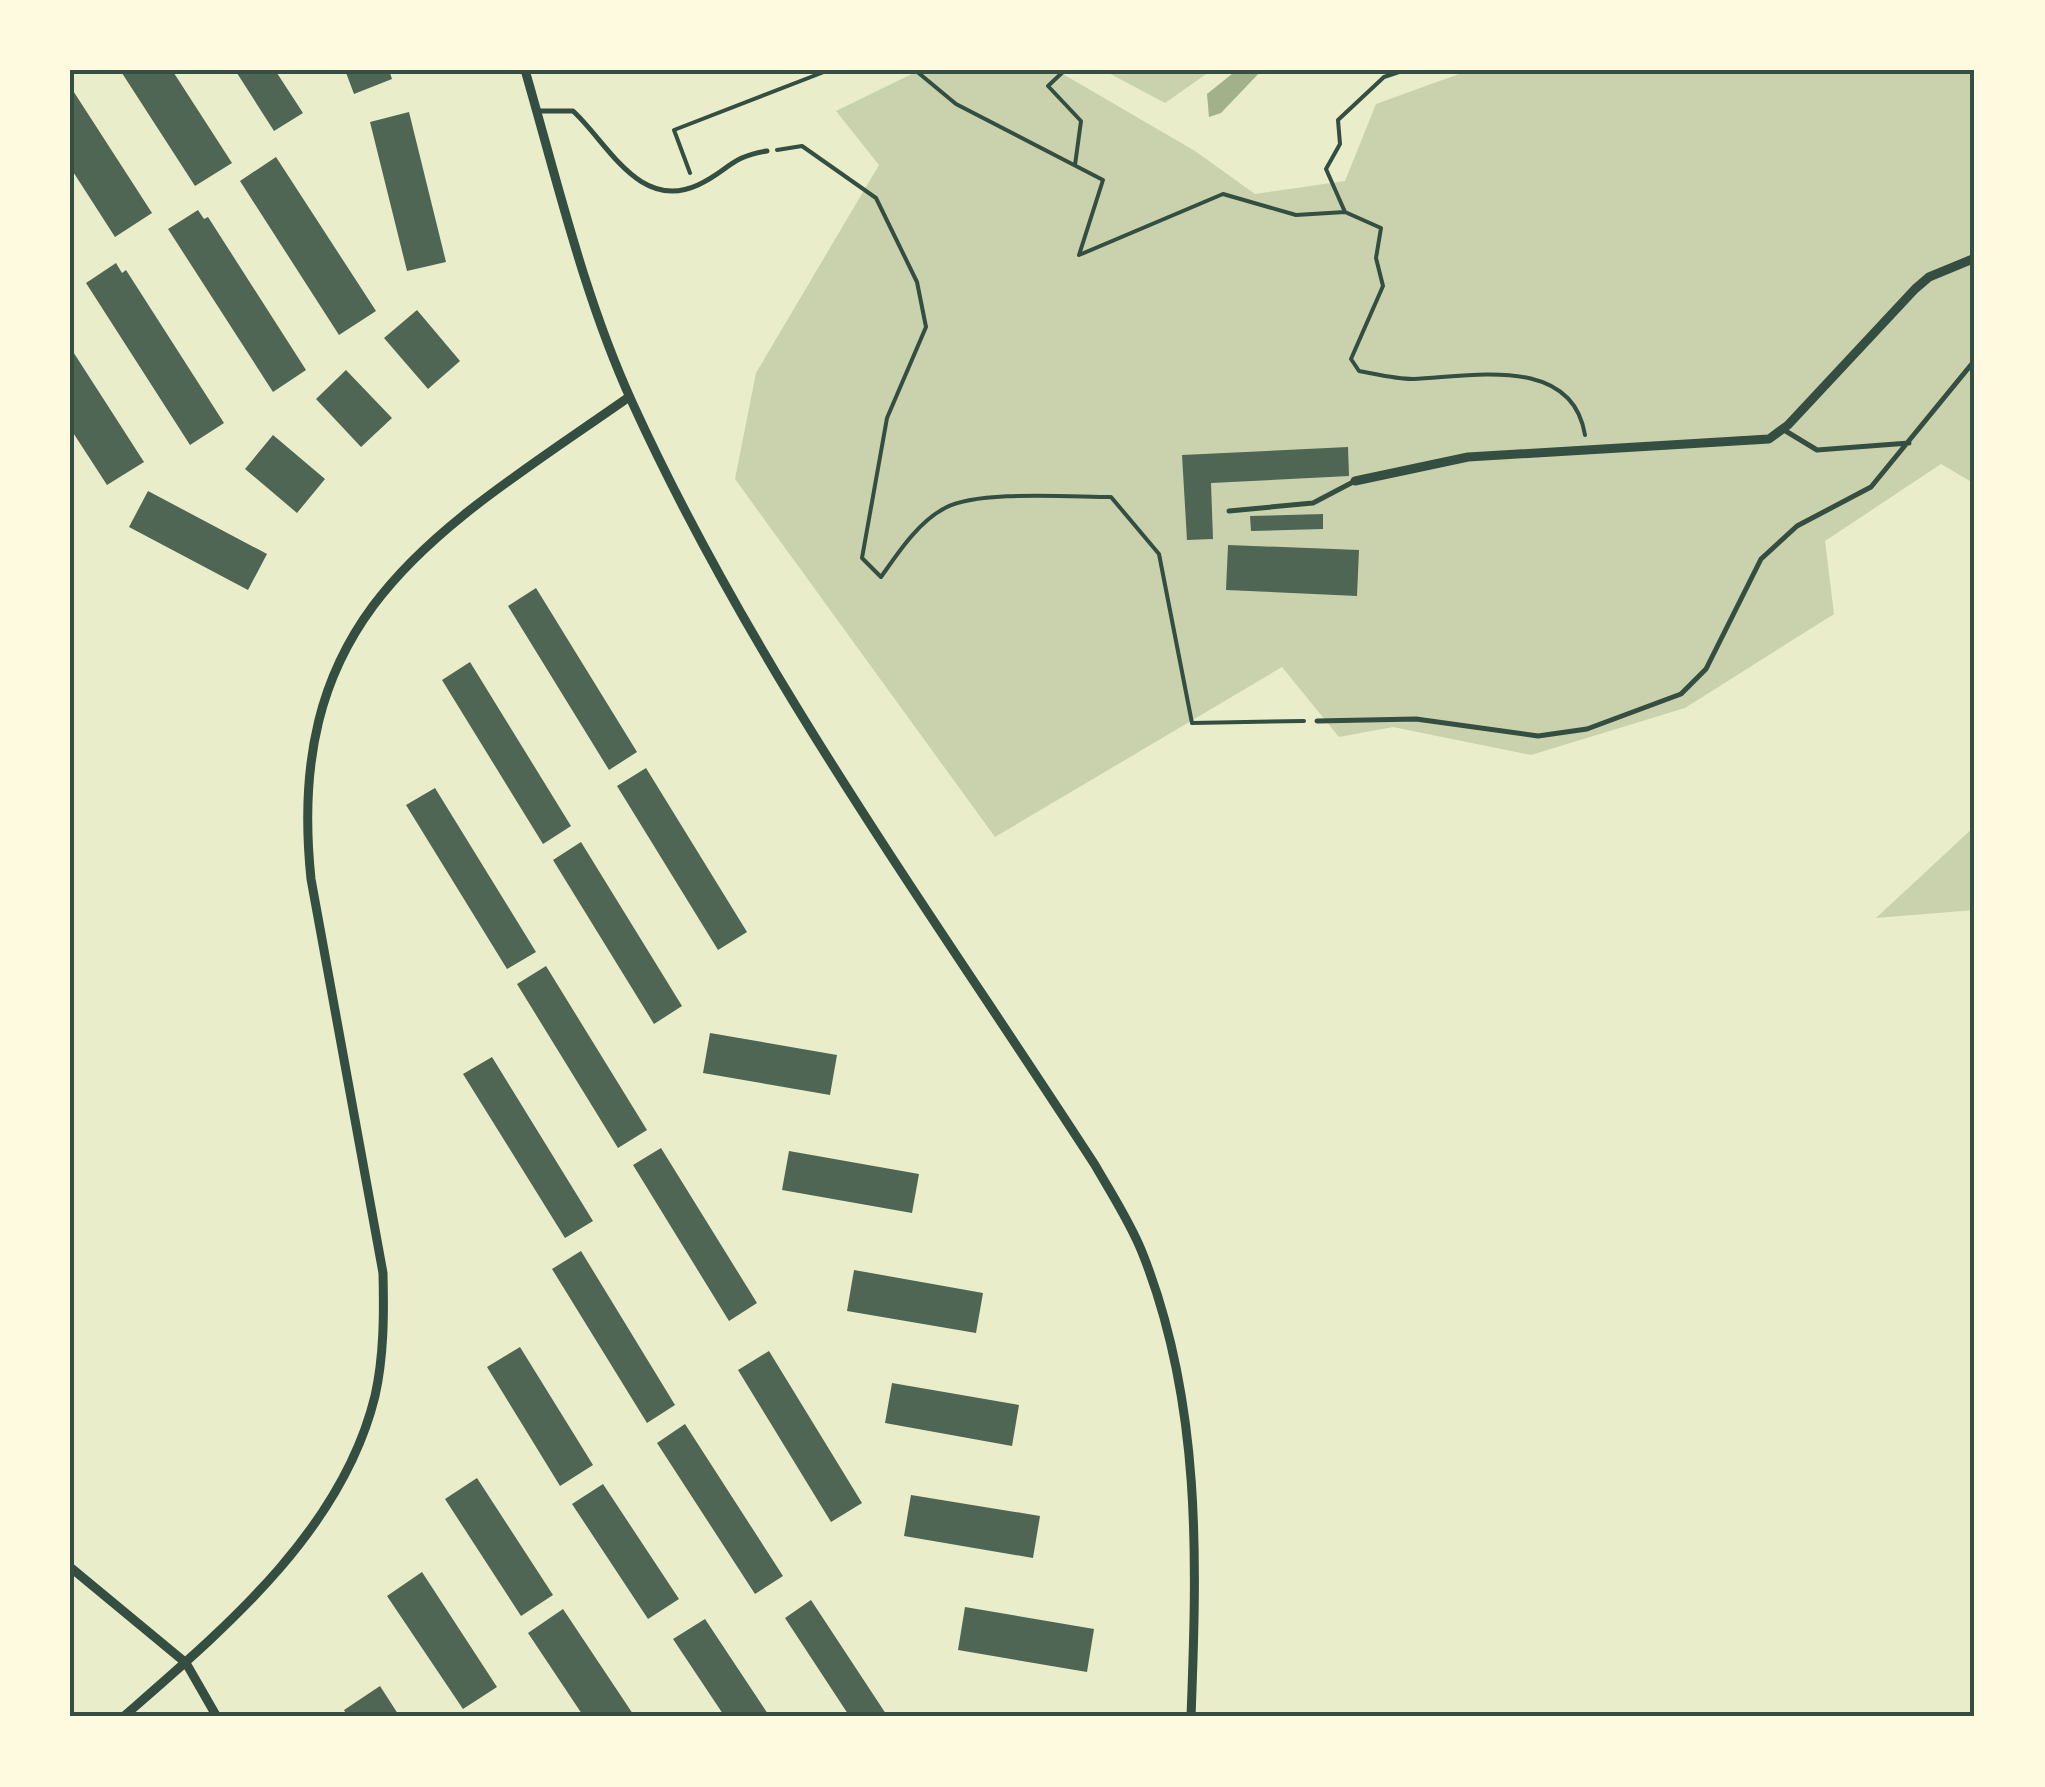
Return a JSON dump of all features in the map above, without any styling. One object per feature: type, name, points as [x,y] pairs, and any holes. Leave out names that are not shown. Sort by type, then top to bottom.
[{"type":"street","points":[[525,70],[574,238],[630,397],[685,515],[750,632],[1096,1164],[1141,1251],[1173,1353],[1192,1451],[1197,1558],[1191,1717]]},
{"type":"street","points":[[1355,481],[1468,458],[1753,443],[1784,430],[1929,277],[1975,258]]},
{"type":"street","points":[[123,1717],[186,1663],[296,1550],[328,1505],[356,1452],[375,1394],[384,1328],[383,1273],[311,879],[306,824],[307,773],[334,677],[385,586],[420,549],[464,513],[630,397]]},
{"type":"street","points":[[70,1567],[186,1663],[217,1717]]},
{"type":"lane","points":[[537,110],[574,111],[624,170],[648,186],[677,190],[695,187],[736,157],[767,151]]},
{"type":"lane","points":[[1317,721],[1416,718],[1538,736],[1587,729],[1681,694],[1706,669],[1761,558],[1796,526],[1871,488],[1975,360]]},
{"type":"lane","points":[[1784,430],[1817,450],[1912,442]]},
{"type":"lane","points":[[1228,511],[1313,504],[1355,481]]},
{"type":"path","points":[[695,187],[674,130],[829,70]]},
{"type":"path","points":[[1065,70],[1048,86],[1081,121],[1076,164]]},
{"type":"path","points":[[1344,212],[1326,168],[1340,144],[1338,120],[1384,76],[1405,70]]},
{"type":"path","points":[[916,72],[956,104],[1103,180],[1079,255],[1222,194],[1296,216],[1344,212],[1381,228],[1376,258],[1382,286],[1351,360],[1359,371],[1410,379],[1476,372],[1533,377],[1559,392],[1582,418],[1587,450]]},
{"type":"path","points":[[767,151],[802,146],[876,198],[917,282],[926,326],[887,418],[862,558],[881,578],[908,540],[946,507],[1006,497],[1111,497],[1159,554],[1192,723],[1317,721]]},
{"type":"shaded area","points":[[920,70],[1056,70],[1195,151],[1255,194],[1345,181],[1376,104],[1470,70],[1975,70],[1975,484],[1941,464],[1825,541],[1834,614],[1685,708],[1531,755],[1393,727],[1339,737],[1282,667],[995,837],[735,479],[756,373],[879,165],[836,111]]},
{"type":"shaded area","points":[[1103,70],[1212,70],[1165,103]]},
{"type":"shaded area","points":[[1237,70],[1262,70],[1221,113],[1209,117],[1207,94]]},
{"type":"shaded area","points":[[1975,826],[1975,910],[1876,918]]},
{"type":"building","points":[[120,70],[172,70],[232,163],[195,186]]},
{"type":"building","points":[[235,70],[275,70],[303,113],[274,131]]},
{"type":"building","points":[[345,70],[389,70],[392,79],[354,94]]},
{"type":"building","points":[[70,86],[152,213],[115,237],[70,167]]},
{"type":"building","points":[[409,112],[446,262],[407,271],[370,122]]},
{"type":"building","points":[[276,157],[376,311],[339,335],[240,181]]},
{"type":"building","points":[[198,210],[204,219],[208,217],[306,370],[273,392],[168,229]]},
{"type":"building","points":[[116,263],[122,273],[126,270],[224,423],[190,445],[86,283]]},
{"type":"building","points":[[417,310],[460,361],[428,389],[384,338]]},
{"type":"building","points":[[70,347],[144,462],[107,485],[70,428]]},
{"type":"building","points":[[346,370],[392,418],[361,447],[316,399]]},
{"type":"building","points":[[273,435],[325,479],[297,513],[245,469]]},
{"type":"building","points":[[1348,447],[1349,476],[1211,483],[1213,539],[1187,540],[1182,455]]},
{"type":"building","points":[[148,491],[267,554],[248,590],[129,527]]},
{"type":"building","points":[[1323,514],[1323,529],[1251,531],[1250,516]]},
{"type":"building","points":[[1228,545],[1359,550],[1357,596],[1226,590]]},
{"type":"building","points":[[536,588],[637,752],[609,770],[508,606]]},
{"type":"building","points":[[470,662],[571,826],[543,844],[442,680]]},
{"type":"building","points":[[646,768],[747,932],[718,950],[617,786]]},
{"type":"building","points":[[435,788],[536,952],[507,969],[406,805]]},
{"type":"building","points":[[581,842],[682,1006],[654,1024],[553,860]]},
{"type":"building","points":[[546,966],[647,1130],[618,1148],[517,984]]},
{"type":"building","points":[[710,1033],[837,1055],[830,1095],[703,1073]]},
{"type":"building","points":[[492,1057],[593,1221],[565,1238],[463,1074]]},
{"type":"building","points":[[661,1148],[757,1303],[729,1321],[633,1165]]},
{"type":"building","points":[[789,1151],[919,1174],[912,1213],[782,1190]]},
{"type":"building","points":[[581,1251],[675,1405],[647,1423],[552,1269]]},
{"type":"building","points":[[854,1270],[983,1293],[976,1333],[847,1311]]},
{"type":"building","points":[[520,1347],[593,1465],[560,1486],[487,1367]]},
{"type":"building","points":[[769,1351],[862,1503],[831,1522],[738,1370]]},
{"type":"building","points":[[892,1383],[1019,1405],[1012,1446],[885,1423]]},
{"type":"building","points":[[685,1424],[783,1576],[755,1594],[657,1443]]},
{"type":"building","points":[[477,1478],[553,1595],[521,1616],[445,1499]]},
{"type":"building","points":[[603,1484],[679,1599],[648,1619],[572,1504]]},
{"type":"building","points":[[911,1495],[1040,1516],[1033,1558],[904,1536]]},
{"type":"building","points":[[422,1572],[497,1687],[463,1709],[387,1596]]},
{"type":"building","points":[[811,1600],[888,1717],[850,1717],[785,1618]]},
{"type":"building","points":[[965,1607],[1094,1629],[1087,1672],[958,1650]]},
{"type":"building","points":[[563,1609],[635,1717],[584,1717],[528,1633]]},
{"type":"building","points":[[705,1619],[770,1717],[725,1717],[673,1639]]},
{"type":"building","points":[[380,1686],[400,1717],[348,1717],[344,1710]]}]
